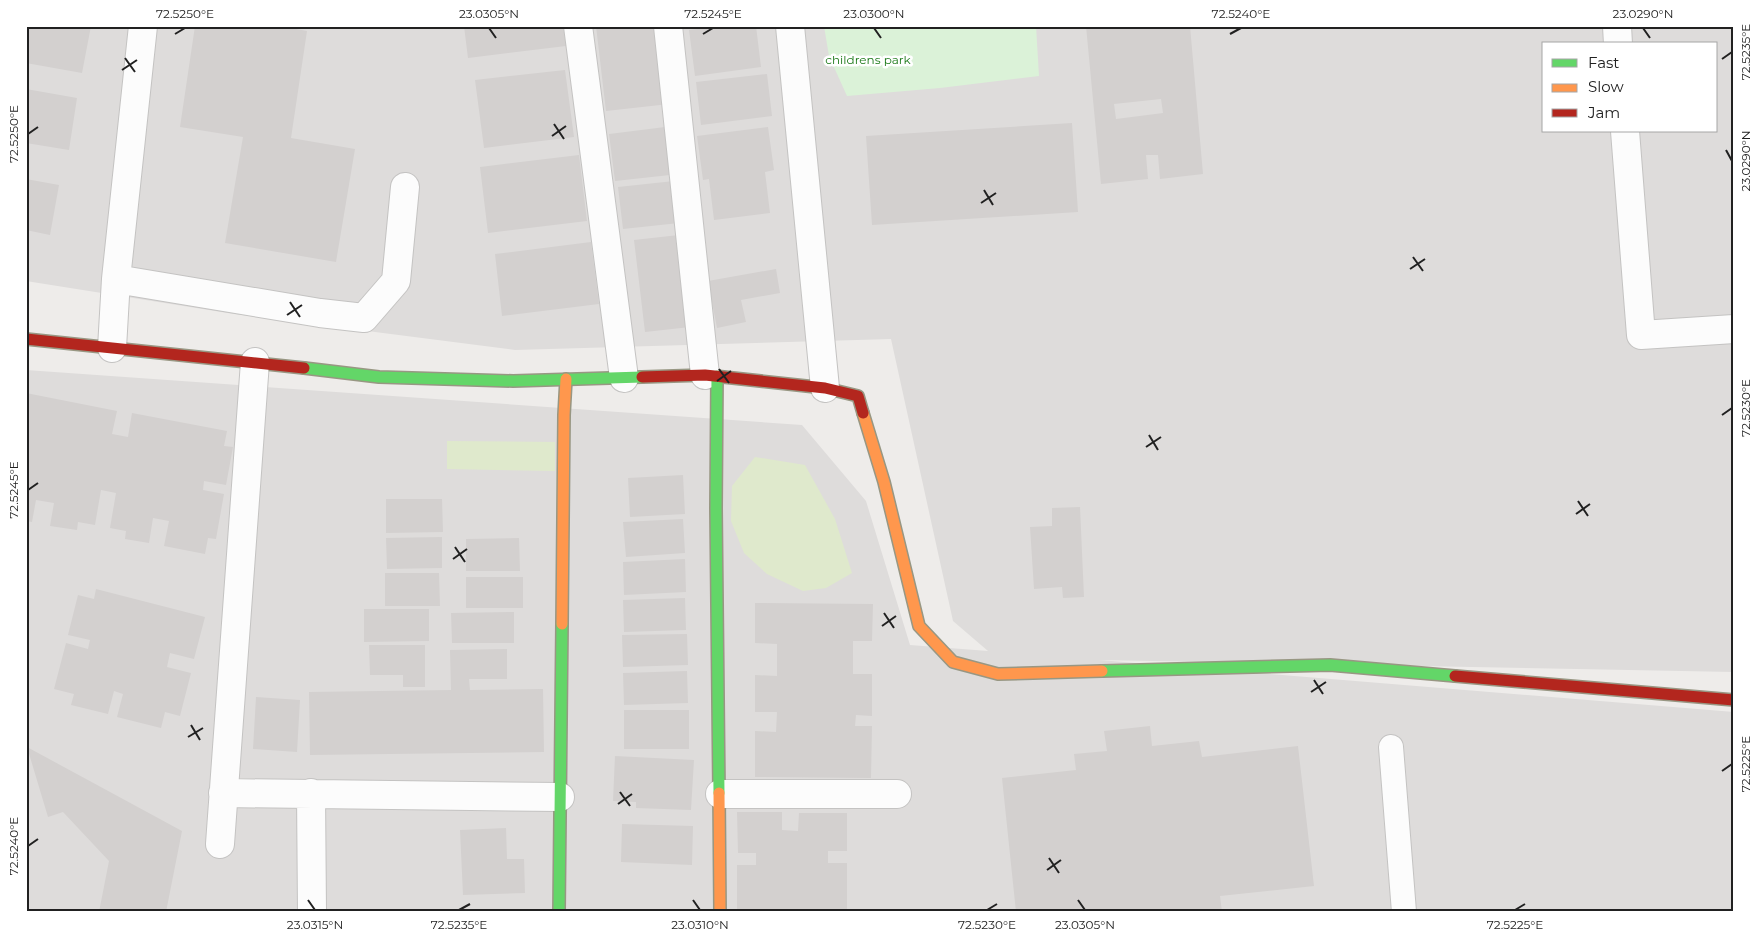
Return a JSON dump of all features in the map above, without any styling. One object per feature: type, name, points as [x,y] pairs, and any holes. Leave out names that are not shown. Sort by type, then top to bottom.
[{"type":"street","points":[[112,348],[116,279],[143,26]]},
{"type":"street","points":[[578,26],[624,378]]},
{"type":"street","points":[[668,26],[711,376],[716,508],[720,912]]},
{"type":"street","points":[[790,26],[825,388]]},
{"type":"street","points":[[1617,26],[1618,42]]},
{"type":"street","points":[[1625,132],[1641,335],[1734,329]]},
{"type":"street","points":[[116,279],[320,313],[364,318],[396,280],[405,187]]},
{"type":"street","points":[[26,339],[255,362],[379,377],[513,381],[711,376],[825,388],[858,396],[884,482],[920,626],[953,662],[998,674],[1330,665],[1734,700]]},
{"type":"street","points":[[220,844],[255,362]]},
{"type":"street","points":[[559,912],[566,379]]},
{"type":"street","points":[[223,793],[560,797]]},
{"type":"street","points":[[311,793],[312,912]]},
{"type":"street","points":[[720,794],[896,794]]},
{"type":"lane","points":[[1391,747],[1404,912]]},
{"type":"shaded area","points":[[26,26],[1734,26],[1734,672],[1099,660],[1734,712],[1734,912],[26,912],[26,370],[802,425],[866,501],[910,645],[988,651],[953,621],[891,339],[515,350],[234,314],[26,281]]},
{"type":"green space","name":"childrens park","points":[[824,26],[1036,26],[1039,76],[940,88],[847,96],[829,56]]},
{"type":"green space","points":[[447,441],[555,442],[555,471],[447,469]]},
{"type":"green space","points":[[755,457],[805,465],[835,519],[852,573],[826,588],[803,591],[767,574],[744,553],[731,521],[732,486]]},
{"type":"building","points":[[26,26],[91,26],[82,73],[26,63]]},
{"type":"building","points":[[195,26],[280,26],[307,31],[291,138],[355,149],[336,262],[225,243],[243,137],[180,127]]},
{"type":"building","points":[[464,26],[563,26],[566,46],[468,58]]},
{"type":"building","points":[[596,26],[659,26],[669,104],[606,111]]},
{"type":"building","points":[[723,26],[756,26],[761,67],[695,76],[689,30]]},
{"type":"building","points":[[1086,26],[1190,26],[1203,174],[1160,179],[1158,155],[1146,155],[1148,179],[1101,184]],"holes":[[[1161,99],[1163,113],[1116,119],[1114,104]]]},
{"type":"building","points":[[565,70],[574,137],[484,148],[475,80]]},
{"type":"building","points":[[767,74],[772,116],[701,125],[696,82]]},
{"type":"building","points":[[26,89],[77,98],[69,150],[26,143]]},
{"type":"building","points":[[1072,123],[1078,212],[872,225],[866,136]]},
{"type":"building","points":[[673,126],[679,174],[615,181],[609,134]]},
{"type":"building","points":[[768,127],[774,170],[765,172],[770,213],[714,220],[709,179],[703,180],[697,136]]},
{"type":"building","points":[[579,155],[587,221],[488,233],[480,167]]},
{"type":"building","points":[[26,179],[59,185],[50,235],[26,230]]},
{"type":"building","points":[[674,181],[679,223],[623,229],[618,187]]},
{"type":"building","points":[[679,235],[690,327],[645,332],[634,240]]},
{"type":"building","points":[[591,242],[599,304],[502,316],[495,254]]},
{"type":"building","points":[[776,269],[780,293],[741,300],[746,322],[717,328],[708,281]]},
{"type":"building","points":[[26,393],[117,411],[112,434],[128,437],[132,413],[227,431],[224,446],[233,447],[226,485],[204,481],[203,490],[224,494],[216,539],[208,538],[205,554],[164,546],[169,521],[153,518],[149,543],[125,539],[126,531],[110,528],[116,493],[101,490],[95,525],[78,522],[77,530],[50,526],[54,503],[36,500],[32,522],[26,521],[26,462],[29,451],[26,451]]},
{"type":"building","points":[[683,475],[685,514],[630,517],[628,478]]},
{"type":"building","points":[[386,499],[442,499],[443,532],[386,533]]},
{"type":"building","points":[[1080,507],[1084,597],[1063,598],[1062,587],[1034,589],[1030,527],[1052,526],[1052,508]]},
{"type":"building","points":[[683,519],[685,553],[626,557],[623,522]]},
{"type":"building","points":[[442,537],[442,568],[387,569],[386,538]]},
{"type":"building","points":[[519,538],[520,571],[466,571],[466,539]]},
{"type":"building","points":[[685,559],[686,592],[624,595],[623,562]]},
{"type":"building","points":[[385,573],[439,573],[440,606],[385,606]]},
{"type":"building","points":[[466,577],[523,577],[523,608],[466,608]]},
{"type":"building","points":[[96,589],[205,617],[194,659],[170,653],[167,667],[191,673],[180,716],[165,712],[161,728],[117,717],[123,694],[114,691],[108,714],[71,705],[74,694],[54,689],[66,643],[88,649],[90,640],[68,635],[78,595],[94,599]]},
{"type":"building","points":[[685,598],[686,630],[624,632],[623,600]]},
{"type":"building","points":[[755,603],[873,604],[872,641],[853,641],[853,674],[872,674],[872,716],[856,715],[855,726],[872,726],[871,778],[755,777],[755,731],[776,732],[777,712],[755,712],[755,675],[777,676],[777,644],[755,643]]},
{"type":"building","points":[[364,609],[429,609],[429,641],[364,642]]},
{"type":"building","points":[[514,612],[514,643],[452,643],[451,613]]},
{"type":"building","points":[[687,634],[688,665],[623,667],[622,635]]},
{"type":"building","points":[[369,645],[425,645],[425,687],[403,687],[403,675],[370,675]]},
{"type":"building","points":[[507,649],[507,679],[469,679],[470,690],[543,689],[544,752],[310,755],[309,692],[451,690],[450,650]]},
{"type":"building","points":[[687,671],[688,703],[624,705],[623,673]]},
{"type":"building","points":[[256,697],[300,700],[297,752],[253,749]]},
{"type":"building","points":[[624,710],[689,710],[689,749],[624,749]]},
{"type":"building","points":[[1150,726],[1152,746],[1199,741],[1202,757],[1298,746],[1314,886],[1220,896],[1222,912],[1016,912],[1002,778],[1076,770],[1074,754],[1107,751],[1104,731]]},
{"type":"building","points":[[27,747],[182,831],[166,912],[99,912],[109,861],[63,812],[48,817]]},
{"type":"building","points":[[615,756],[694,760],[691,810],[636,808],[636,802],[613,801]]},
{"type":"building","points":[[737,812],[782,812],[782,830],[798,831],[799,813],[847,813],[847,851],[828,851],[828,863],[847,863],[847,912],[737,912],[737,865],[756,865],[756,853],[738,853]]},
{"type":"building","points":[[622,824],[693,826],[692,865],[621,862]]},
{"type":"building","points":[[506,828],[507,859],[524,859],[525,893],[463,895],[460,830]]},
{"type":"building","points":[[487,909],[487,912],[456,912],[456,910]]},
{"type":"traffic: fast","points":[[304,368],[379,377],[513,381],[642,377]]},
{"type":"traffic: fast","points":[[717,376],[716,508],[719,793]]},
{"type":"traffic: fast","points":[[559,912],[562,624]]},
{"type":"traffic: fast","points":[[1102,671],[1330,665],[1455,676]]},
{"type":"traffic: slow","points":[[562,624],[566,379]]},
{"type":"traffic: slow","points":[[863,413],[884,482],[919,626],[953,662],[998,674],[1102,671]]},
{"type":"traffic: slow","points":[[719,793],[720,912]]},
{"type":"traffic: jam","points":[[26,339],[304,368]]},
{"type":"traffic: jam","points":[[642,377],[705,375],[825,388],[858,396],[863,413]]},
{"type":"traffic: jam","points":[[1455,676],[1734,700]]}]
